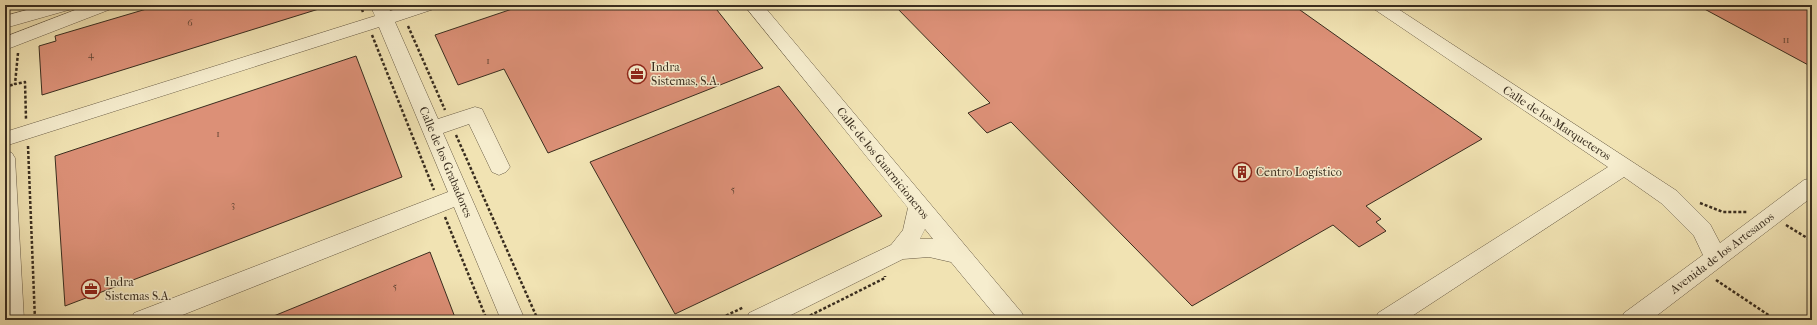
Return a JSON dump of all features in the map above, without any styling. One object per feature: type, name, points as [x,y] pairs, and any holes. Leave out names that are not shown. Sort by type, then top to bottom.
[{"type":"street","points":[[5,22],[66,5]]},
{"type":"street","points":[[10,39],[80,5]]},
{"type":"street","points":[[10,39],[105,5]]},
{"type":"street","points":[[5,139],[377,16],[428,5]]},
{"type":"street","name":"Calle de los Guarnicioneros","points":[[753,5],[1013,320]]},
{"type":"street","name":"Calle de los Marqueteros","points":[[1380,5],[1666,194],[1690,216],[1702,230],[1709,264]]},
{"type":"street","name":"Calle de los Grabadores","points":[[377,16],[442,126],[461,196],[513,320]]},
{"type":"street","points":[[5,58],[11,47],[10,39]]},
{"type":"street","points":[[442,126],[475,114],[500,167]]},
{"type":"street","points":[[5,158],[12,320]]},
{"type":"street","points":[[1387,320],[1624,166]]},
{"type":"street","name":"Avenida de los Artesanos","points":[[1633,320],[1812,186]]},
{"type":"street","points":[[143,320],[461,196]]},
{"type":"street","points":[[899,251],[912,236],[918,219],[919,207]]},
{"type":"street","points":[[752,313],[899,251],[922,247],[943,249],[959,255]]},
{"type":"path","points":[[377,16],[440,204],[486,320]]},
{"type":"path","points":[[408,26],[442,126],[538,320]]},
{"type":"path","points":[[5,87],[15,84]]},
{"type":"path","points":[[1697,201],[1723,212],[1737,214],[1749,212]]},
{"type":"path","points":[[1709,264],[1776,320]]},
{"type":"path","points":[[802,320],[886,278],[885,273]]},
{"type":"path","points":[[717,320],[752,313]]},
{"type":"building","points":[[160,5],[322,5],[322,8],[42,95],[39,46],[56,41],[55,36]]},
{"type":"building","name":"Indra Sistemas, S.A.","points":[[524,5],[713,5],[763,68],[548,153],[504,69],[458,85],[435,35]]},
{"type":"building","name":"Centro Logístico","points":[[894,5],[1293,5],[1482,139],[1366,206],[1381,219],[1376,222],[1386,231],[1359,247],[1333,225],[1192,306],[1011,122],[987,133],[968,113],[990,103]]},
{"type":"building","points":[[1697,5],[1800,5],[1812,11],[1812,67]]},
{"type":"building","points":[[356,56],[402,177],[65,306],[55,156]]},
{"type":"building","points":[[779,86],[882,216],[675,314],[590,162]]},
{"type":"building","points":[[430,252],[456,320],[264,320]]},
{"type":"place","name":"Indra Sistemas, S.A.","points":[[637,74]]},
{"type":"place","name":"Centro Logístico","points":[[1242,172]]},
{"type":"place","name":"Indra Sistemas S.A.","points":[[91,289]]}]
